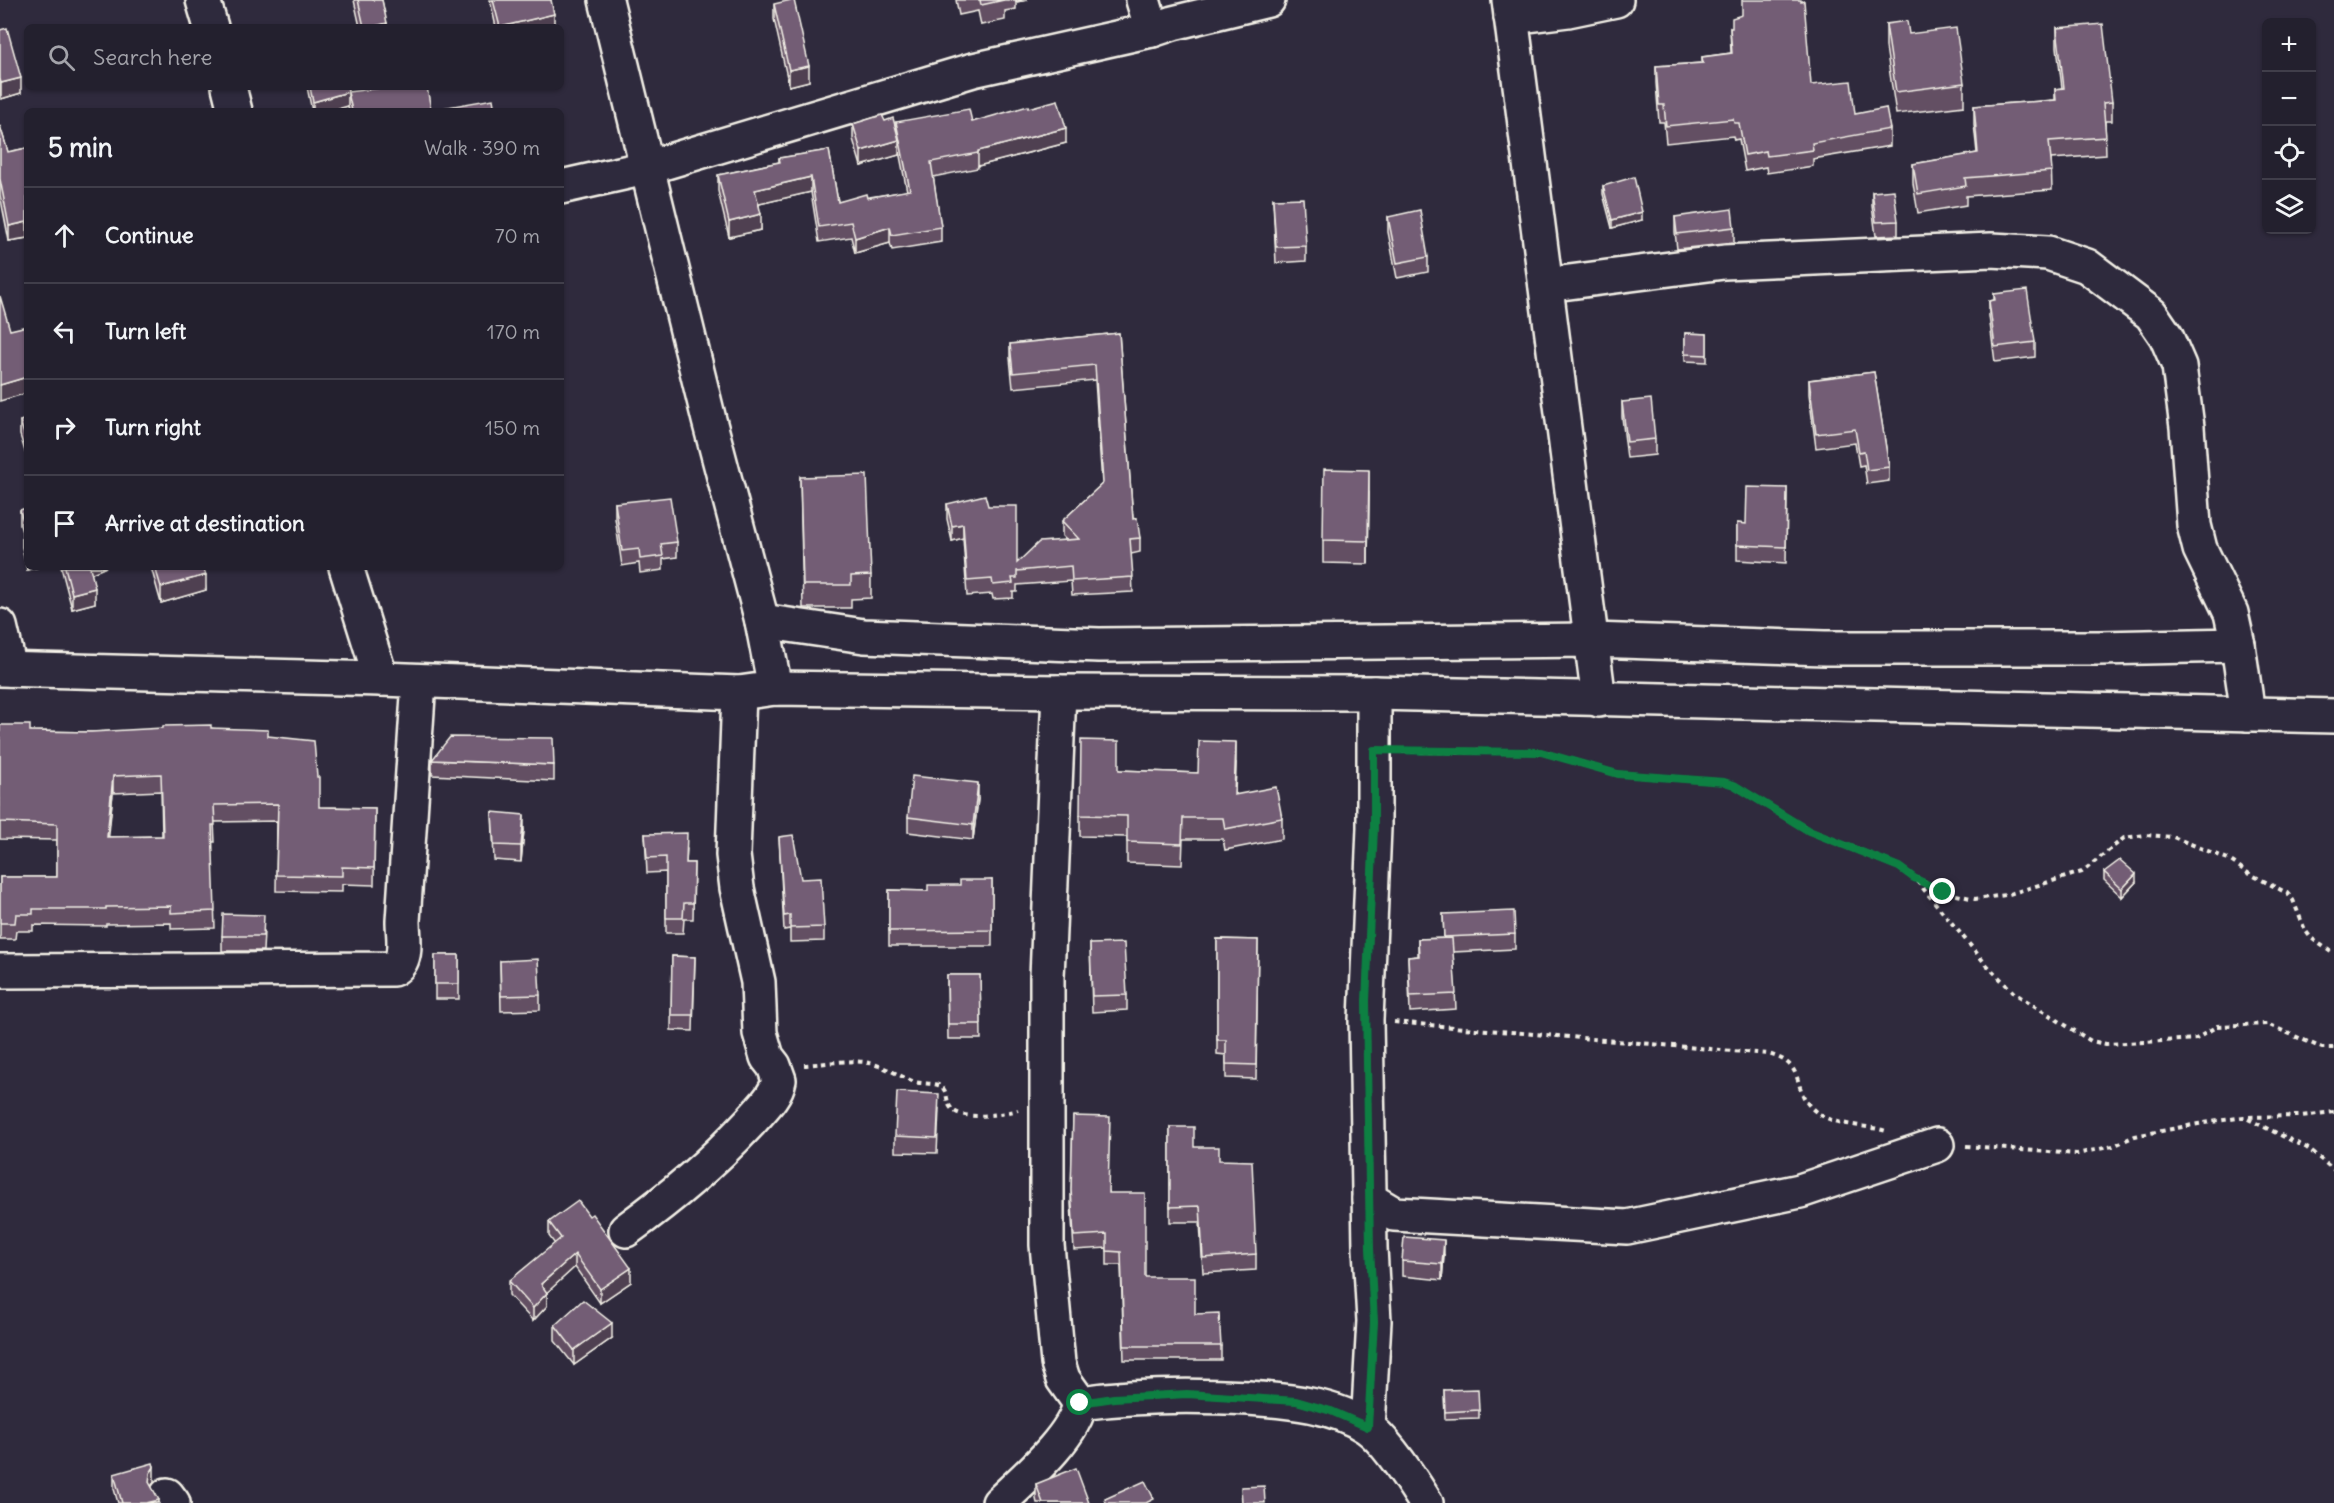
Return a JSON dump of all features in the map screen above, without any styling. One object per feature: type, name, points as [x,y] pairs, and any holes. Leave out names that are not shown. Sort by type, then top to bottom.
[{"type":"street","points":[[203,0],[210,24]]},
{"type":"street","points":[[606,0],[646,168],[762,621],[775,688]]},
{"type":"street","points":[[564,186],[646,168],[1147,15],[1173,23],[1268,0]]},
{"type":"street","points":[[1599,700],[1510,9],[1568,10],[1616,0]]},
{"type":"street","points":[[230,90],[234,108]]},
{"type":"street","points":[[1546,285],[1724,262],[1991,250],[2048,253],[2087,266],[2151,314],[2174,351],[2179,366],[2187,427],[2194,525],[2200,549],[2231,613],[2248,714]]},
{"type":"street","points":[[347,570],[381,679]]},
{"type":"street","points":[[762,621],[864,636],[1099,645],[1593,640],[1825,648],[2099,648],[2238,645]]},
{"type":"street","points":[[0,626],[5,669],[381,679],[739,693],[775,688],[1374,693],[2334,716]]},
{"type":"street","points":[[0,971],[277,971],[393,969],[398,966],[403,957],[403,921],[419,681]]},
{"type":"street","points":[[999,1503],[1066,1432],[1078,1412],[1080,1403],[1063,1379],[1058,1363],[1047,1245],[1047,977],[1059,692]]},
{"type":"street","points":[[626,1230],[676,1194],[726,1148],[778,1087],[778,1074],[762,1044],[758,1023],[760,1008],[758,981],[737,888],[734,855],[739,693]]},
{"type":"street","points":[[1368,1427],[1374,1322],[1366,1020],[1374,828],[1374,693]]},
{"type":"street","points":[[1369,1199],[1394,1214],[1627,1227],[1800,1191],[1937,1145]]},
{"type":"street","points":[[1080,1403],[1114,1398],[1187,1394],[1296,1401],[1331,1411],[1368,1427],[1388,1448],[1420,1494],[1445,1503]]},
{"type":"path","points":[[1374,750],[1541,752],[1618,774],[1724,782],[1734,785],[1809,831],[1899,867],[1914,878],[1943,892],[1975,899],[2006,895],[2082,872],[2124,838],[2145,835],[2173,837],[2228,859],[2248,873],[2287,892],[2294,900],[2305,930],[2311,938],[2334,954]]},
{"type":"path","points":[[1914,878],[1984,962],[2014,993],[2091,1041],[2106,1044],[2196,1039],[2217,1026],[2267,1024],[2322,1048],[2334,1048]]},
{"type":"path","points":[[1366,1020],[1768,1054],[1781,1057],[1790,1064],[1809,1107],[1818,1113],[1839,1123],[1888,1131]]},
{"type":"path","points":[[778,1074],[798,1066],[872,1063],[905,1079],[920,1084],[938,1085],[946,1093],[952,1109],[962,1114],[994,1116],[1017,1110],[1048,1109]]},
{"type":"path","points":[[1937,1145],[2047,1150],[2077,1154],[2160,1131],[2244,1117],[2301,1116],[2334,1112]]},
{"type":"path","points":[[2244,1117],[2307,1148],[2334,1170]]},
{"type":"building","points":[[358,0],[382,0],[387,23],[363,24]]},
{"type":"building","points":[[493,0],[551,0],[554,14],[512,24],[499,24]]},
{"type":"building","points":[[794,0],[809,66],[789,70],[774,4]]},
{"type":"building","points":[[980,0],[1004,0],[981,5]]},
{"type":"building","points":[[1742,0],[1804,1],[1811,85],[1851,81],[1855,114],[1886,108],[1890,129],[1812,143],[1813,150],[1767,156],[1766,151],[1745,155],[1739,123],[1734,123],[1733,119],[1666,126],[1664,105],[1659,105],[1656,66],[1703,63],[1702,57],[1732,53],[1730,28],[1732,28],[1732,18],[1742,15]]},
{"type":"building","points":[[1907,21],[1909,34],[1956,28],[1964,83],[1896,92],[1886,24]]},
{"type":"building","points":[[2103,24],[2112,102],[2103,103],[2106,137],[2049,141],[2052,171],[1965,178],[1966,186],[1918,194],[1913,164],[1978,153],[1974,106],[2056,100],[2055,89],[2064,88],[2057,28]]},
{"type":"building","points":[[7,28],[21,78],[1,83],[0,30]]},
{"type":"building","points":[[311,90],[348,90],[348,92],[313,102]]},
{"type":"building","points":[[428,90],[431,108],[351,108],[348,92]]},
{"type":"building","points":[[493,99],[494,108],[442,108]]},
{"type":"building","points":[[1058,100],[1066,128],[978,151],[978,153],[931,162],[941,227],[892,235],[890,227],[855,238],[851,222],[819,227],[811,177],[755,190],[761,214],[729,222],[718,175],[780,162],[779,158],[829,150],[838,202],[866,194],[867,198],[910,190],[896,122],[969,109],[972,122]]},
{"type":"building","points":[[882,115],[885,121],[893,118],[899,140],[861,151],[853,124]]},
{"type":"building","points":[[0,126],[8,152],[24,149],[24,223],[9,226],[0,179]]},
{"type":"building","points":[[1634,177],[1642,212],[1612,220],[1603,186]]},
{"type":"building","points":[[1894,190],[1898,221],[1876,222],[1872,192]]},
{"type":"building","points":[[1303,198],[1306,246],[1276,247],[1273,199]]},
{"type":"building","points":[[1732,209],[1734,227],[1677,234],[1675,217]]},
{"type":"building","points":[[1420,210],[1428,257],[1397,263],[1388,217]]},
{"type":"building","points":[[2027,290],[2035,342],[1995,347],[1989,301],[1995,300],[1994,294]]},
{"type":"building","points":[[0,296],[10,330],[24,327],[24,378],[0,385]]},
{"type":"building","points":[[1119,333],[1133,519],[1137,518],[1140,538],[1130,539],[1133,577],[1072,581],[1071,566],[1017,571],[1017,578],[1012,578],[1013,583],[993,585],[992,579],[967,581],[963,524],[952,526],[947,504],[985,495],[988,506],[1017,506],[1017,563],[1039,542],[1079,539],[1062,521],[1103,483],[1095,365],[1013,373],[1010,344]]},
{"type":"building","points":[[1685,333],[1707,334],[1707,355],[1685,354]]},
{"type":"building","points":[[1874,372],[1889,467],[1867,470],[1864,451],[1859,452],[1855,429],[1816,434],[1809,380]]},
{"type":"building","points":[[1651,399],[1655,439],[1627,442],[1622,402]]},
{"type":"building","points":[[24,420],[24,434],[20,421]]},
{"type":"building","points":[[1324,469],[1369,470],[1368,541],[1323,540]]},
{"type":"building","points":[[867,475],[871,575],[851,576],[851,585],[803,585],[800,477]]},
{"type":"building","points":[[1747,487],[1787,488],[1786,547],[1737,545],[1737,523],[1746,524]]},
{"type":"building","points":[[670,497],[677,542],[661,544],[663,556],[640,559],[639,549],[622,551],[615,503]]},
{"type":"building","points":[[24,509],[24,524],[20,510]]},
{"type":"building","points":[[66,570],[91,570],[95,588],[72,594]]},
{"type":"building","points":[[156,570],[204,570],[206,575],[161,587]]},
{"type":"building","points":[[0,725],[30,725],[30,731],[91,732],[211,725],[211,728],[268,730],[268,736],[314,741],[317,777],[319,777],[319,807],[375,808],[374,868],[342,867],[342,876],[276,875],[278,804],[214,805],[215,825],[212,825],[215,911],[171,913],[171,906],[33,909],[33,914],[16,914],[15,923],[0,923],[0,877],[57,877],[57,824],[0,822]],"holes":[[[161,774],[163,836],[107,837],[113,776]]]},
{"type":"building","points":[[450,737],[553,738],[554,765],[432,760]]},
{"type":"building","points":[[1081,740],[1119,741],[1119,770],[1198,773],[1199,741],[1236,742],[1234,795],[1276,787],[1282,818],[1225,829],[1223,818],[1183,818],[1182,844],[1127,842],[1127,816],[1080,815]]},
{"type":"building","points":[[912,776],[978,783],[973,825],[908,817]]},
{"type":"building","points":[[492,812],[524,815],[521,846],[494,845]]},
{"type":"building","points":[[687,833],[686,863],[694,863],[693,903],[684,903],[683,918],[666,918],[666,857],[647,858],[645,834]]},
{"type":"building","points":[[793,835],[801,879],[821,878],[824,927],[790,928],[790,915],[784,916],[779,837]]},
{"type":"building","points":[[2120,860],[2136,874],[2122,889],[2104,872]]},
{"type":"building","points":[[960,880],[992,880],[992,930],[889,931],[889,890],[928,891],[928,885],[960,885]]},
{"type":"building","points":[[1514,911],[1515,934],[1444,937],[1443,914]]},
{"type":"building","points":[[223,914],[264,915],[263,936],[222,936]]},
{"type":"building","points":[[1452,938],[1456,994],[1410,996],[1408,957],[1419,956],[1418,939]]},
{"type":"building","points":[[1217,939],[1258,940],[1256,1065],[1226,1064],[1226,1040],[1217,1040]]},
{"type":"building","points":[[1124,943],[1127,995],[1092,996],[1090,944]]},
{"type":"building","points":[[435,955],[459,955],[459,984],[435,984]]},
{"type":"building","points":[[672,956],[695,957],[693,1015],[671,1015]]},
{"type":"building","points":[[538,959],[540,995],[501,996],[500,961]]},
{"type":"building","points":[[947,975],[980,975],[981,1024],[948,1024]]},
{"type":"building","points":[[897,1092],[939,1094],[937,1138],[895,1136]]},
{"type":"building","points":[[1073,1116],[1110,1117],[1108,1193],[1145,1193],[1145,1277],[1195,1277],[1195,1314],[1219,1313],[1221,1346],[1124,1346],[1121,1252],[1107,1251],[1107,1234],[1074,1236],[1071,1190]]},
{"type":"building","points":[[1170,1127],[1194,1127],[1194,1147],[1219,1147],[1219,1160],[1252,1161],[1256,1254],[1203,1258],[1200,1206],[1170,1207]]},
{"type":"building","points":[[578,1201],[589,1216],[592,1214],[631,1268],[600,1289],[575,1254],[541,1284],[547,1293],[533,1308],[509,1281],[561,1238],[549,1222]]},
{"type":"building","points":[[1404,1237],[1444,1240],[1442,1264],[1402,1261]]},
{"type":"building","points":[[583,1300],[612,1323],[574,1350],[555,1325]]},
{"type":"building","points":[[1478,1389],[1479,1410],[1445,1412],[1444,1390]]},
{"type":"building","points":[[153,1463],[154,1467],[150,1473],[149,1482],[159,1500],[146,1503],[122,1503],[114,1474]]},
{"type":"building","points":[[1076,1468],[1089,1503],[1043,1503],[1036,1484]]},
{"type":"building","points":[[1145,1481],[1154,1499],[1146,1503],[1106,1503],[1105,1499]]},
{"type":"building","points":[[1264,1486],[1265,1503],[1242,1503],[1241,1487]]},
{"type":"route","points":[[1080,1403],[1114,1398],[1187,1394],[1296,1401],[1331,1411],[1368,1427],[1374,1359],[1374,1322],[1366,1095],[1366,1001],[1374,828],[1374,750],[1541,752],[1618,774],[1724,782],[1734,785],[1775,813],[1809,831],[1899,867],[1914,878],[1943,892]]}]
